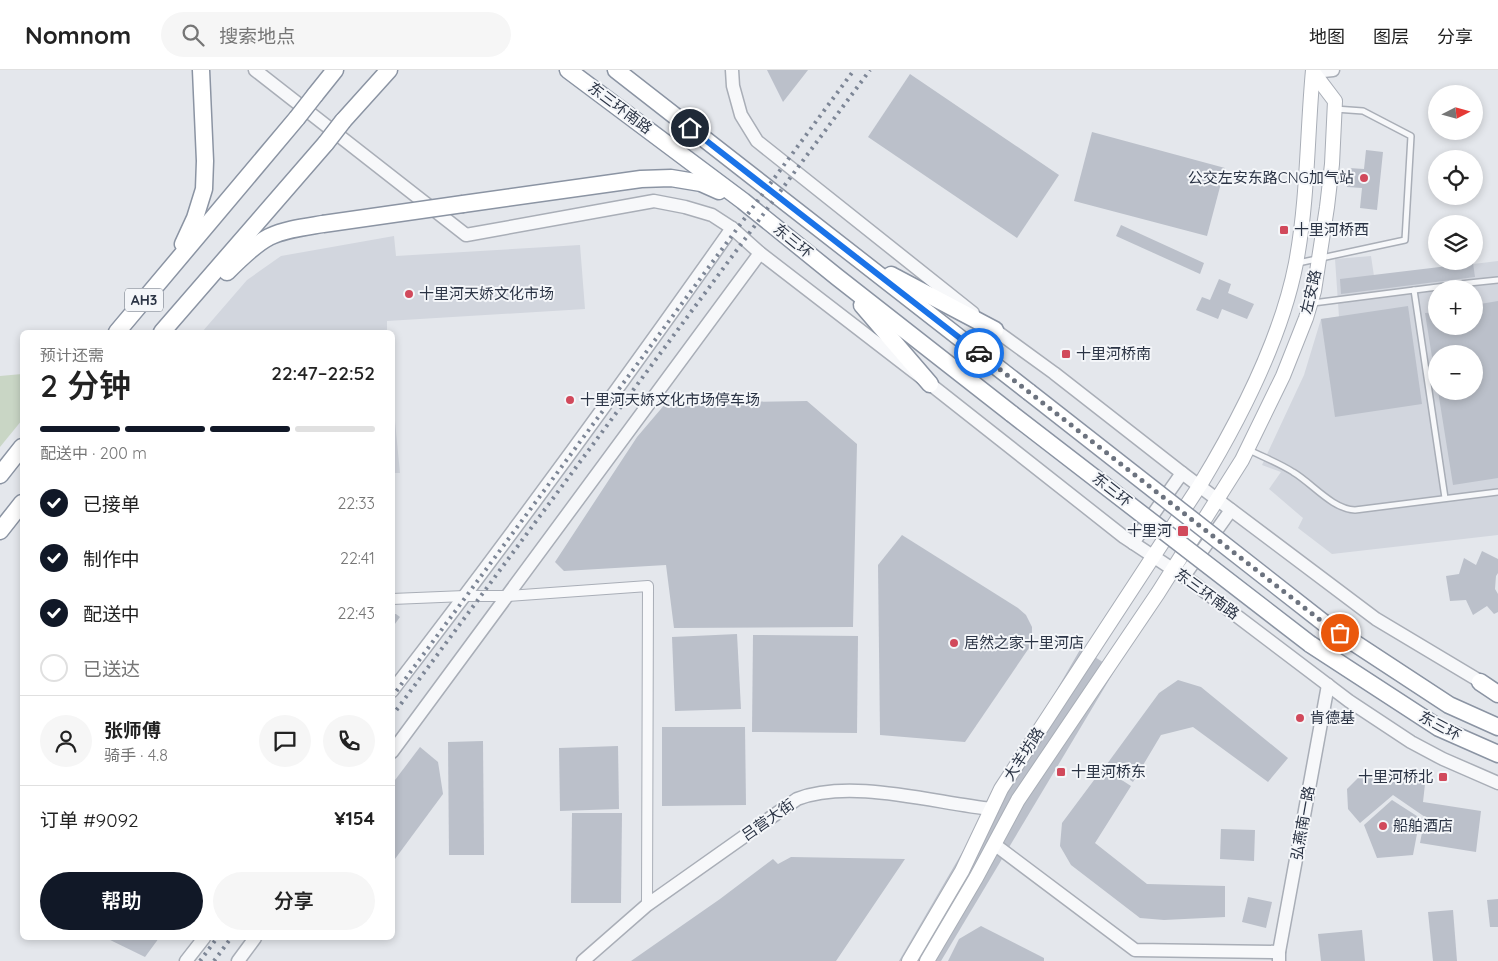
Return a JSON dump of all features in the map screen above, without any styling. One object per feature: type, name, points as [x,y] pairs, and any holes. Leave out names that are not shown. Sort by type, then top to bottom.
[{"type":"highway","points":[[171,268],[297,118],[334,70]]},
{"type":"highway","points":[[165,330],[343,121],[389,70]]},
{"type":"highway","name":"东三环南路","points":[[568,70],[743,200]]},
{"type":"highway","name":"东三环南路","points":[[616,70],[1029,392]]},
{"type":"highway","points":[[171,268],[195,218],[204,189],[205,161],[201,71]]},
{"type":"highway","points":[[165,330],[240,259],[268,237],[296,228],[640,179],[671,178],[701,183],[743,200]]},
{"type":"highway","name":"东三环","points":[[743,200],[837,277],[1310,644],[1439,728],[1498,754]]},
{"type":"highway","points":[[853,255],[995,330]]},
{"type":"highway","name":"AH3","points":[[119,330],[171,268]]},
{"type":"highway","points":[[837,277],[930,384]]},
{"type":"highway","name":"东三环","points":[[1029,392],[1324,623],[1449,705],[1498,727]]},
{"type":"highway","points":[[0,475],[20,450]]},
{"type":"highway","points":[[0,531],[20,506]]},
{"type":"highway","points":[[1480,682],[1498,693]]},
{"type":"main road","name":"左安路","points":[[1217,499],[1247,449],[1283,376],[1314,291],[1331,173],[1334,101],[1313,71]]},
{"type":"main road","name":"左安路","points":[[1153,556],[1200,485],[1224,443],[1272,342],[1296,263],[1304,206],[1313,71]]},
{"type":"main road","name":"大羊坊路","points":[[927,961],[1018,800],[1178,573],[1217,499]]},
{"type":"main road","name":"大羊坊路","points":[[910,961],[962,870],[1001,789],[1153,556]]},
{"type":"street","name":"东三环南路","points":[[254,70],[466,235],[654,201],[712,215],[732,228],[760,253],[1133,543],[1178,573],[1372,717],[1411,742],[1443,759],[1498,783]]},
{"type":"street","points":[[732,70],[733,86],[741,115],[757,141],[995,330],[1376,619],[1480,682]]},
{"type":"street","points":[[1313,71],[1334,70]]},
{"type":"street","points":[[395,687],[465,596],[635,365],[732,228]]},
{"type":"street","points":[[395,748],[760,253]]},
{"type":"street","points":[[1133,543],[1182,473]]},
{"type":"street","points":[[1178,573],[1231,510]]},
{"type":"street","points":[[395,599],[507,596],[648,586],[647,906]]},
{"type":"street","name":"弘燕南一路","points":[[1279,957],[1328,685]]},
{"type":"street","name":"吕营大街","points":[[583,961],[647,906],[798,799],[808,795],[832,791],[875,792],[992,810]]},
{"type":"street","points":[[994,844],[1134,950],[1279,957]]},
{"type":"street","points":[[186,961],[202,940]]},
{"type":"street","points":[[238,961],[254,940]]},
{"type":"lane","points":[[1296,263],[1405,240],[1411,136],[1363,111],[1334,109]]},
{"type":"lane","points":[[1310,303],[1498,280]]},
{"type":"lane","points":[[1414,290],[1445,498]]},
{"type":"lane","points":[[1247,449],[1294,472],[1336,504],[1347,510],[1498,492]]},
{"type":"shaded area","name":"十里河天娇文化市场","points":[[394,236],[396,256],[580,245],[585,309],[387,321],[387,330],[204,330],[247,280],[281,256]]},
{"type":"shaded area","points":[[1371,256],[1374,276],[1428,269],[1483,270],[1483,263],[1498,261],[1498,535],[1332,554],[1298,528],[1303,518],[1269,489],[1281,472],[1262,465],[1304,375],[1321,319],[1339,317],[1335,259]]},
{"type":"shaded area","points":[[395,421],[400,473],[395,473]]},
{"type":"green space","points":[[20,374],[20,422],[0,447],[0,376]]},
{"type":"building","points":[[767,70],[808,70],[783,102]]},
{"type":"building","points":[[910,74],[1059,175],[1017,238],[868,137]]},
{"type":"building","points":[[1092,132],[1225,168],[1207,236],[1074,201]]},
{"type":"building","name":"公交左安东路CNG加气站","points":[[1366,150],[1383,152],[1377,210],[1360,208],[1362,188],[1347,187],[1349,168],[1364,169]]},
{"type":"building","points":[[1121,225],[1204,263],[1200,274],[1116,236]]},
{"type":"building","points":[[1428,268],[1428,270],[1474,270],[1475,277],[1428,280],[1428,283],[1341,294],[1340,279]]},
{"type":"building","points":[[1219,279],[1231,284],[1228,293],[1254,304],[1247,319],[1222,309],[1218,319],[1196,310],[1202,297],[1210,300]]},
{"type":"building","points":[[1498,301],[1498,478],[1453,485],[1439,400],[1483,400],[1483,345],[1430,345],[1428,335],[1483,335],[1483,304]]},
{"type":"building","points":[[1408,306],[1422,404],[1335,417],[1321,319]]},
{"type":"building","points":[[1425,313],[1428,313],[1428,332]]},
{"type":"building","points":[[807,401],[857,444],[853,627],[674,628],[666,565],[564,571],[555,562],[637,437],[666,403]]},
{"type":"building","name":"居然之家十里河店","points":[[902,535],[1018,608],[1026,615],[1032,627],[1032,638],[1029,648],[965,742],[880,735],[878,565]]},
{"type":"building","points":[[1482,551],[1498,559],[1495,589],[1498,594],[1498,612],[1494,614],[1487,606],[1473,615],[1466,600],[1450,601],[1446,576],[1459,574],[1464,558],[1476,565]]},
{"type":"building","points":[[395,614],[400,617],[395,624]]},
{"type":"building","points":[[737,634],[741,709],[675,711],[672,637]]},
{"type":"building","points":[[753,635],[858,636],[857,733],[752,732]]},
{"type":"building","points":[[1081,648],[1115,670],[941,961],[899,961]]},
{"type":"building","points":[[1178,680],[1201,687],[1288,758],[1268,782],[1193,727],[1161,735],[1133,782],[1107,764],[1159,693]]},
{"type":"building","points":[[662,727],[745,727],[746,805],[662,806]]},
{"type":"building","points":[[483,741],[484,855],[449,855],[448,742]]},
{"type":"building","points":[[618,746],[619,809],[560,811],[559,748]]},
{"type":"building","points":[[420,747],[438,762],[443,794],[395,859],[395,780]]},
{"type":"building","points":[[1103,768],[1131,786],[1095,843],[1147,884],[1225,886],[1225,917],[1164,920],[1140,918],[1071,865],[1060,846],[1062,823]]},
{"type":"building","points":[[1396,768],[1425,784],[1423,802],[1481,811],[1476,852],[1420,843],[1425,817],[1393,795],[1360,823],[1348,809],[1347,789],[1365,771],[1379,784]]},
{"type":"building","points":[[1392,800],[1420,818],[1413,855],[1377,858],[1364,825]]},
{"type":"building","points":[[572,813],[622,813],[621,903],[571,903]]},
{"type":"building","points":[[1221,829],[1255,830],[1254,861],[1220,859]]},
{"type":"building","points":[[791,857],[905,859],[836,961],[631,961],[720,899],[773,859],[778,864]]},
{"type":"building","points":[[1248,897],[1272,902],[1266,928],[1242,922]]},
{"type":"building","points":[[1498,899],[1498,927],[1490,927],[1487,900]]},
{"type":"building","points":[[1453,910],[1457,961],[1433,961],[1428,912]]},
{"type":"building","points":[[981,926],[1044,958],[1044,961],[948,961],[959,939]]},
{"type":"building","points":[[1362,930],[1365,961],[1321,961],[1318,934]]},
{"type":"building","points":[[110,940],[158,940],[145,957]]},
{"type":"railway","points":[[395,693],[854,70]]},
{"type":"railway","points":[[395,712],[870,70]]},
{"type":"railway","points":[[200,961],[216,940]]},
{"type":"railway","points":[[214,961],[230,940]]},
{"type":"way so far","points":[[979,353],[1324,623],[1340,633]]},
{"type":"place","name":"公交左安东路CNG加气站","points":[[1364,178]]},
{"type":"place","name":"十里河桥西","points":[[1284,230]]},
{"type":"place","name":"十里河天娇文化市场","points":[[409,294]]},
{"type":"place","name":"十里河桥南","points":[[1066,354]]},
{"type":"place","name":"十里河天娇文化市场停车场","points":[[570,400]]},
{"type":"place","name":"十里河","points":[[1183,531]]},
{"type":"place","name":"居然之家十里河店","points":[[954,643]]},
{"type":"place","name":"肯德基","points":[[1300,718]]},
{"type":"place","name":"十里河桥东","points":[[1061,772]]},
{"type":"place","name":"十里河桥北","points":[[1443,777]]},
{"type":"place","name":"船舶酒店","points":[[1383,826]]},
{"type":"route","points":[[690,128],[979,353]]}]
